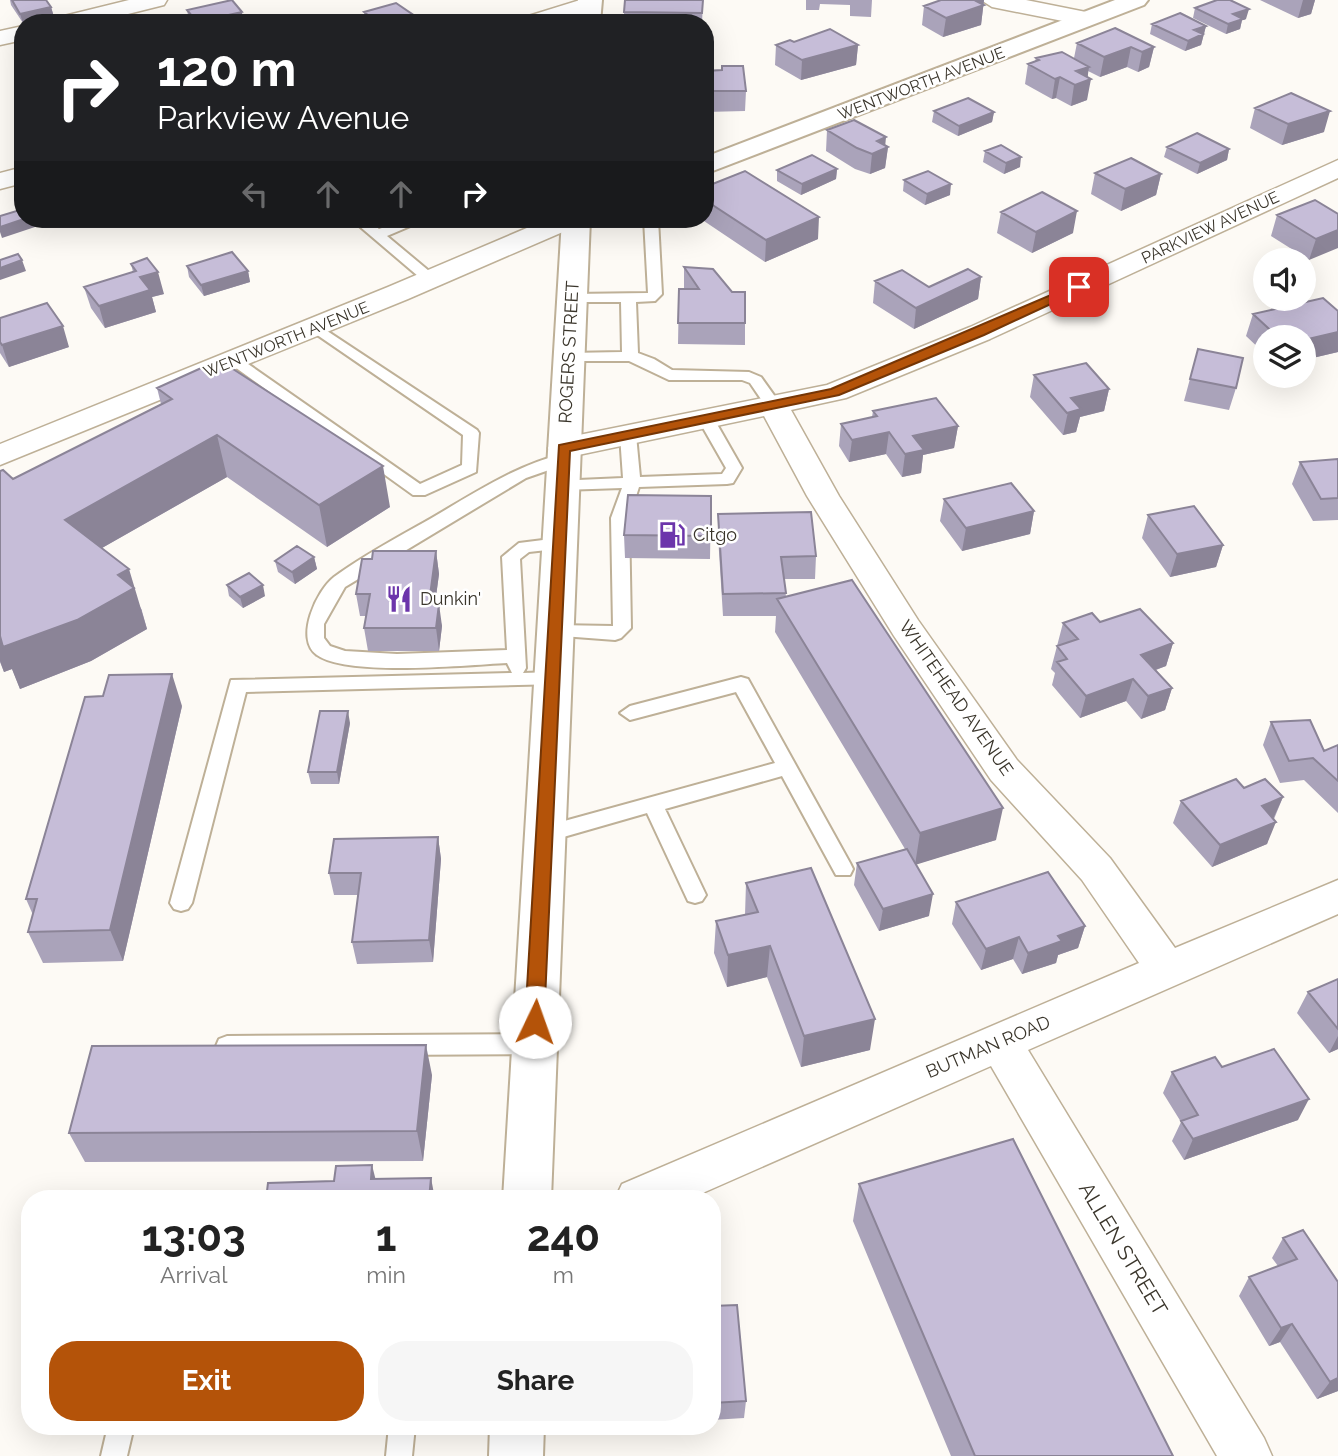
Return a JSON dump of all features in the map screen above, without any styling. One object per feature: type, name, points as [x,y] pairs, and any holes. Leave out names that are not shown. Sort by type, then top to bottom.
[{"type":"main road","name":"WENTWORTH AVENUE","points":[[714,163],[1136,0]]},
{"type":"main road","name":"ROGERS STREET","points":[[527,1190],[546,834],[536,679],[555,631],[572,298],[573,228]]},
{"type":"main road","points":[[516,1456],[517,1435]]},
{"type":"street","points":[[100,14],[156,0]]},
{"type":"street","points":[[992,0],[1088,19]]},
{"type":"street","points":[[568,14],[589,9]]},
{"type":"street","name":"PARKVIEW AVENUE","points":[[563,464],[628,435],[835,393],[980,333],[1338,168]]},
{"type":"street","name":"WENTWORTH AVENUE","points":[[0,455],[552,228]]},
{"type":"street","name":"WHITEHEAD AVENUE","points":[[773,405],[823,496],[906,628],[1004,771],[1096,869],[1167,970]]},
{"type":"street","name":"BUTMAN ROAD","points":[[659,1190],[1338,896]]},
{"type":"street","name":"ALLEN STREET","points":[[1000,1042],[1246,1456]]},
{"type":"lane","points":[[370,228],[430,279]]},
{"type":"lane","points":[[378,234],[395,228]]},
{"type":"lane","points":[[572,298],[650,298],[655,294],[651,228]]},
{"type":"lane","points":[[628,298],[630,355]]},
{"type":"lane","points":[[233,360],[419,491],[470,468],[471,433],[315,327]]},
{"type":"lane","points":[[569,358],[630,355],[649,362],[669,375],[744,375],[756,380],[773,405]]},
{"type":"lane","points":[[516,656],[397,661],[345,657],[324,651],[315,639],[315,624],[338,583],[399,544],[520,474],[563,464],[632,482],[727,479],[734,468],[706,419]]},
{"type":"lane","points":[[555,631],[615,634],[622,628],[620,517],[632,482],[628,435]]},
{"type":"lane","points":[[536,679],[516,656],[511,557],[525,547],[559,544]]},
{"type":"lane","points":[[181,903],[238,685],[536,679]]},
{"type":"lane","points":[[630,713],[741,684],[843,869]]},
{"type":"lane","points":[[546,834],[787,767]]},
{"type":"lane","points":[[653,804],[695,895]]},
{"type":"lane","points":[[203,1046],[534,1044]]},
{"type":"lane","points":[[114,1456],[119,1435]]},
{"type":"lane","points":[[399,1456],[401,1435]]},
{"type":"building","points":[[12,0],[46,0],[51,7],[20,14]]},
{"type":"building","points":[[232,0],[242,12],[190,14],[187,10]]},
{"type":"building","points":[[625,0],[703,0],[702,13],[624,12]]},
{"type":"building","points":[[941,0],[977,0],[984,5],[946,18],[924,6]]},
{"type":"building","points":[[1217,0],[1230,0],[1249,9],[1233,14],[1243,19],[1228,24],[1195,8]]},
{"type":"building","points":[[396,3],[412,14],[367,14],[364,12]]},
{"type":"building","points":[[1180,13],[1206,26],[1194,30],[1203,34],[1188,41],[1152,24]]},
{"type":"building","points":[[1115,28],[1154,47],[1142,52],[1131,47],[1104,57],[1077,43]]},
{"type":"building","points":[[830,29],[858,45],[802,60],[776,45],[790,40],[794,42]]},
{"type":"building","points":[[1062,52],[1089,67],[1076,71],[1091,79],[1075,85],[1060,77],[1055,79],[1028,64],[1039,60],[1036,58]]},
{"type":"building","points":[[722,66],[743,66],[746,91],[714,91],[714,70],[722,70]]},
{"type":"building","points":[[1291,93],[1330,111],[1288,124],[1255,108]]},
{"type":"building","points":[[968,98],[994,112],[959,126],[934,111]]},
{"type":"building","points":[[854,120],[886,137],[877,141],[888,147],[872,154],[827,130]]},
{"type":"building","points":[[1197,133],[1229,149],[1200,163],[1167,147]]},
{"type":"building","points":[[1001,145],[1021,157],[1006,163],[985,151]]},
{"type":"building","points":[[812,155],[837,169],[802,184],[777,170]]},
{"type":"building","points":[[1131,158],[1161,174],[1125,189],[1095,173]]},
{"type":"building","points":[[745,171],[819,217],[766,240],[714,206],[714,183]]},
{"type":"building","points":[[928,171],[951,184],[927,194],[904,180]]},
{"type":"building","points":[[1042,192],[1077,211],[1036,232],[1001,212]]},
{"type":"building","points":[[1315,200],[1338,214],[1338,230],[1316,239],[1277,215]]},
{"type":"building","points":[[14,212],[14,222],[0,227],[0,216]]},
{"type":"building","points":[[232,252],[248,271],[201,285],[187,266]]},
{"type":"building","points":[[18,254],[22,260],[0,268],[0,260]]},
{"type":"building","points":[[147,258],[158,272],[140,277],[150,290],[99,306],[84,287],[136,271],[131,264]]},
{"type":"building","points":[[684,267],[713,269],[732,292],[745,292],[745,323],[678,323],[679,289],[699,289]]},
{"type":"building","points":[[968,269],[981,277],[916,308],[875,281],[902,270],[929,287]]},
{"type":"building","points":[[1323,298],[1338,311],[1338,332],[1316,337],[1316,325],[1265,325],[1253,314],[1266,311],[1316,311],[1316,300]]},
{"type":"building","points":[[47,303],[63,326],[2,345],[0,318]]},
{"type":"building","points":[[1198,349],[1243,358],[1236,388],[1190,379]]},
{"type":"building","points":[[219,360],[383,466],[319,505],[217,435],[65,520],[129,569],[118,575],[134,588],[77,620],[3,647],[0,636],[0,471],[3,470],[13,479],[172,399],[157,388]]},
{"type":"building","points":[[1086,363],[1109,389],[1071,398],[1081,409],[1067,413],[1034,375]]},
{"type":"building","points":[[936,398],[958,426],[913,436],[924,450],[905,454],[889,432],[852,440],[841,424],[877,416],[873,411]]},
{"type":"building","points":[[1338,459],[1338,498],[1321,499],[1300,462]]},
{"type":"building","points":[[1011,483],[1034,511],[966,528],[944,499]]},
{"type":"building","points":[[628,495],[711,496],[711,536],[624,535]]},
{"type":"building","points":[[1194,506],[1223,545],[1177,554],[1148,515]]},
{"type":"building","points":[[811,512],[816,556],[781,557],[786,593],[723,594],[718,514]]},
{"type":"building","points":[[297,546],[314,557],[292,572],[275,561]]},
{"type":"building","name":"Dunkin'","points":[[373,551],[436,551],[429,603],[439,604],[436,628],[364,628],[370,594],[356,594],[362,559],[372,559]]},
{"type":"building","points":[[249,573],[263,585],[240,597],[227,585]]},
{"type":"building","points":[[852,580],[1003,808],[920,833],[777,599]]},
{"type":"building","points":[[1140,609],[1173,643],[1141,655],[1172,688],[1148,696],[1133,679],[1086,696],[1057,662],[1067,659],[1057,646],[1078,639],[1063,623],[1092,613],[1100,622]]},
{"type":"building","points":[[172,674],[110,930],[28,932],[37,899],[26,899],[85,697],[103,696],[109,675]]},
{"type":"building","points":[[320,711],[348,711],[337,772],[308,772]]},
{"type":"building","points":[[1310,720],[1324,751],[1338,745],[1338,781],[1313,758],[1289,761],[1271,722]]},
{"type":"building","points":[[1236,779],[1244,788],[1265,779],[1283,797],[1262,806],[1276,822],[1220,845],[1181,801]]},
{"type":"building","points":[[438,837],[429,940],[352,942],[361,873],[329,873],[334,839]]},
{"type":"building","points":[[907,849],[933,894],[883,909],[857,863]]},
{"type":"building","points":[[811,868],[875,1019],[804,1036],[770,946],[728,955],[716,921],[758,912],[746,883]]},
{"type":"building","points":[[1048,872],[1085,926],[1058,936],[1062,941],[1028,953],[1019,937],[986,949],[956,902]]},
{"type":"building","points":[[1338,979],[1338,1029],[1308,992]]},
{"type":"building","points":[[426,1045],[417,1131],[69,1133],[92,1046]]},
{"type":"building","points":[[1274,1049],[1309,1099],[1193,1139],[1181,1121],[1198,1115],[1172,1072],[1215,1057],[1222,1067]]},
{"type":"building","points":[[1013,1139],[1173,1456],[975,1456],[859,1184]]},
{"type":"building","points":[[372,1165],[371,1179],[431,1178],[430,1190],[267,1190],[268,1183],[334,1181],[336,1166]]},
{"type":"building","points":[[1303,1230],[1338,1282],[1338,1378],[1330,1382],[1292,1324],[1281,1328],[1249,1277],[1297,1259],[1283,1238]]},
{"type":"building","points":[[737,1305],[746,1401],[721,1402],[721,1306]]},
{"type":"place","name":"Citgo","points":[[672,535]]},
{"type":"place","name":"Dunkin'","points":[[399,599]]},
{"type":"route","points":[[535,1022],[564,448],[835,393],[980,333],[1079,287]]}]
